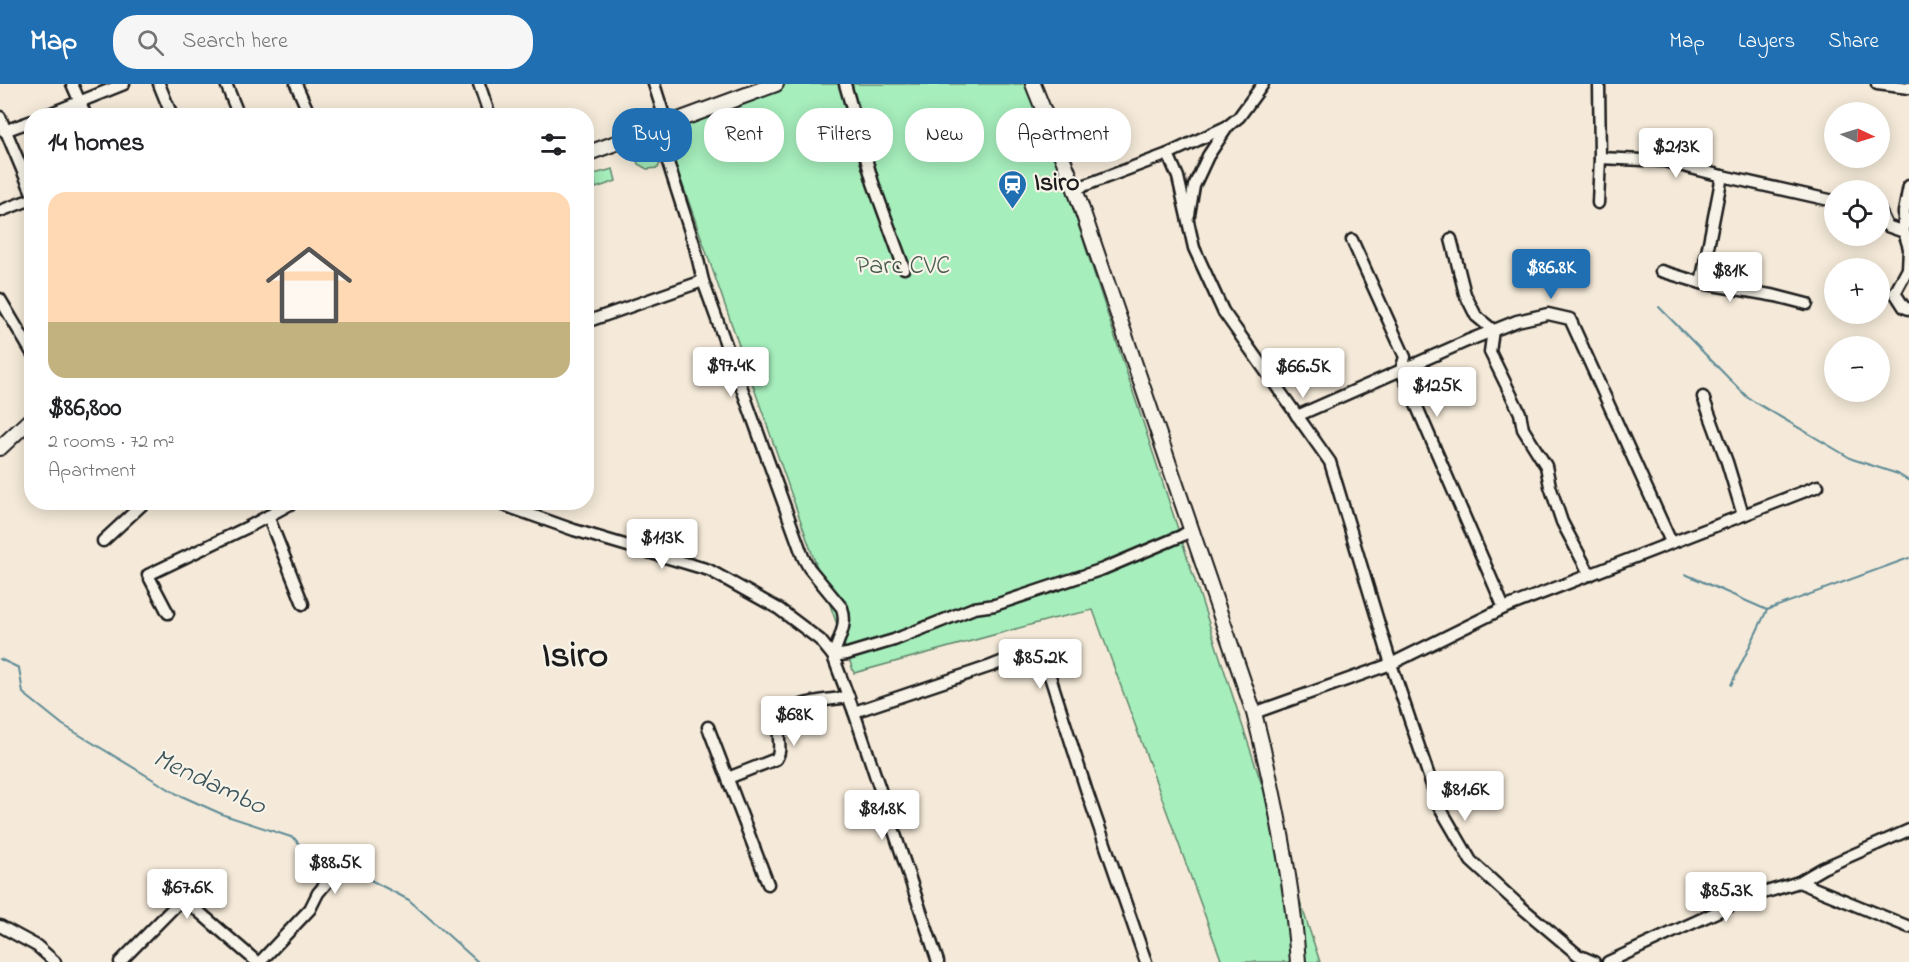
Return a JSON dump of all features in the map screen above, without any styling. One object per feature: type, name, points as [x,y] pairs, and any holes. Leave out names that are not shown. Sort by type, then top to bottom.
[{"type":"main road","points":[[692,116],[776,84]]},
{"type":"main road","points":[[1033,84],[1075,189],[1254,713],[1272,783],[1298,962]]},
{"type":"main road","points":[[594,151],[612,145]]},
{"type":"main road","points":[[0,448],[24,426]]},
{"type":"street","points":[[72,84],[83,108]]},
{"type":"street","points":[[65,108],[124,84]]},
{"type":"street","points":[[159,84],[169,108]]},
{"type":"street","points":[[226,84],[236,108]]},
{"type":"street","points":[[296,84],[306,108]]},
{"type":"street","points":[[479,84],[487,108]]},
{"type":"street","points":[[654,84],[658,108]]},
{"type":"street","points":[[845,84],[873,183],[904,268]]},
{"type":"street","points":[[1075,189],[1168,154],[1228,126],[1239,117],[1263,84]]},
{"type":"street","points":[[1598,203],[1599,84]]},
{"type":"street","points":[[1877,84],[1909,88]]},
{"type":"street","points":[[0,117],[24,175]]},
{"type":"street","points":[[4,131],[24,124]]},
{"type":"street","points":[[1188,219],[1194,186],[1208,156],[1228,126]]},
{"type":"street","points":[[1168,154],[1178,177],[1194,248],[1223,311],[1330,462],[1391,664],[1439,806],[1471,861],[1576,958],[1594,962]]},
{"type":"street","points":[[1600,158],[1664,161],[1824,199]]},
{"type":"street","points":[[672,162],[703,281],[804,557],[845,615],[832,656]]},
{"type":"street","points":[[1701,283],[1722,176]]},
{"type":"street","points":[[1909,186],[1904,212],[1909,248],[1908,269],[1894,293],[1904,307],[1909,309]]},
{"type":"street","points":[[0,211],[24,202]]},
{"type":"street","points":[[1890,227],[1905,232]]},
{"type":"street","points":[[1451,239],[1465,294],[1476,316],[1493,330]]},
{"type":"street","points":[[1352,240],[1405,357],[1401,370],[1504,608]]},
{"type":"street","points":[[1661,271],[1701,283],[1776,296],[1807,304]]},
{"type":"street","points":[[594,319],[703,281]]},
{"type":"street","points":[[0,299],[24,340]]},
{"type":"street","points":[[1297,416],[1517,321],[1548,314],[1570,319],[1671,542]]},
{"type":"street","points":[[1493,330],[1490,352],[1520,413],[1523,429],[1546,466],[1562,522],[1590,575]]},
{"type":"street","points":[[1702,398],[1727,462],[1743,515]]},
{"type":"street","points":[[1254,713],[1391,664],[1504,608],[1818,486]]},
{"type":"street","points":[[103,541],[136,510]]},
{"type":"street","points":[[168,613],[148,575],[279,510]]},
{"type":"street","points":[[518,510],[574,530],[709,570],[780,609],[820,640],[832,656],[849,697],[938,962]]},
{"type":"street","points":[[268,516],[303,604]]},
{"type":"street","points":[[832,656],[847,654],[894,640],[974,608],[995,604],[1103,568],[1191,530]]},
{"type":"street","points":[[854,712],[1024,653],[1035,657],[1047,667],[1087,792],[1146,962]]},
{"type":"street","points":[[728,778],[776,759],[780,750],[781,722],[792,709],[803,704],[849,697]]},
{"type":"street","points":[[708,727],[768,884]]},
{"type":"street","points":[[1608,962],[1747,898],[1799,882],[1823,868],[1909,830]]},
{"type":"street","points":[[120,962],[183,898],[259,962],[310,909],[318,893],[340,867]]},
{"type":"street","points":[[1799,882],[1909,927]]},
{"type":"street","points":[[0,926],[37,946],[56,962]]},
{"type":"green space","name":"Parc CVC","points":[[768,84],[1032,84],[1040,108],[996,108],[996,162],[1058,162],[1320,962],[1222,962],[1093,610],[854,673],[675,162],[692,162],[692,109]]},
{"type":"green space","points":[[637,162],[660,162],[658,168],[647,169]]},
{"type":"green space","points":[[613,169],[616,181],[596,188],[594,174]]},
{"type":"waterway","points":[[1659,307],[1748,398],[1852,459],[1898,474],[1909,481]]},
{"type":"waterway","points":[[1731,685],[1767,610],[1909,558]]},
{"type":"waterway","points":[[1685,574],[1767,610]]},
{"type":"waterway","name":"Mendambo","points":[[0,659],[19,668],[23,693],[63,725],[177,794],[224,815],[294,838],[310,857],[336,866]]},
{"type":"waterway","name":"Mendambo","points":[[344,868],[409,900],[478,962]]},
{"type":"place","name":"Isiro","points":[[1013,210]]},
{"type":"district","name":"Isiro","points":[[575,657]]}]
